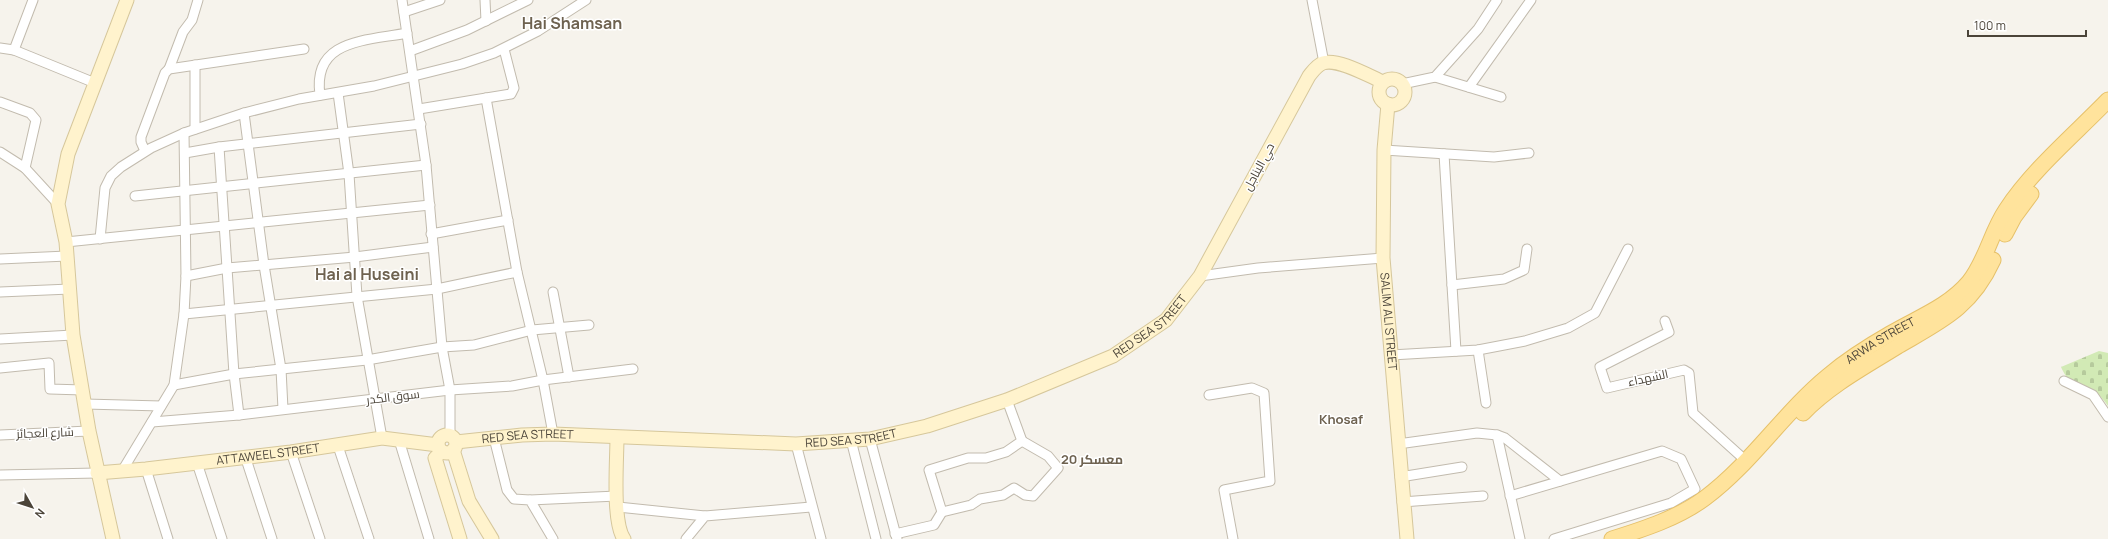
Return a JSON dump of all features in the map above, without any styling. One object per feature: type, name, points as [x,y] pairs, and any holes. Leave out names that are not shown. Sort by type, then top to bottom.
[{"type":"main road","name":"ARWA STREET","points":[[1612,539],[1686,511],[1705,498],[1745,460],[1828,375],[1890,334],[1935,319],[1968,282],[1985,253],[2006,210],[2051,157],[2108,100]]},
{"type":"main road","name":"ARWA STREET","points":[[1640,539],[1666,530],[1689,518],[1711,503],[1731,486],[1807,408],[1836,385],[1935,319],[1965,302],[1980,285],[2014,217],[2058,163],[2108,114]]},
{"type":"street","points":[[14,50],[34,0]]},
{"type":"street","points":[[113,539],[97,473],[73,334],[67,249],[58,204],[68,154],[127,0]]},
{"type":"street","points":[[145,151],[141,142],[141,136],[183,32],[192,20],[198,0]]},
{"type":"street","points":[[402,0],[421,124],[430,205],[431,234],[442,347],[450,390],[448,445],[469,501],[492,539]]},
{"type":"street","points":[[404,12],[440,0]]},
{"type":"street","points":[[485,0],[486,21]]},
{"type":"street","points":[[410,51],[439,42],[528,0]]},
{"type":"street","points":[[100,240],[105,188],[112,176],[121,167],[145,151],[184,133],[244,113],[462,64],[504,49],[538,31],[586,0]]},
{"type":"street","points":[[1312,0],[1324,63],[1332,62],[1347,66],[1383,82],[1393,79],[1402,84],[1435,77],[1501,97]]},
{"type":"street","points":[[1435,77],[1478,29],[1497,0]]},
{"type":"street","points":[[1469,87],[1531,0]]},
{"type":"street","points":[[320,96],[320,70],[330,54],[346,46],[407,33]]},
{"type":"street","points":[[0,48],[14,50],[94,83]]},
{"type":"street","points":[[169,69],[304,49]]},
{"type":"street","points":[[419,109],[511,94],[513,92],[504,49]]},
{"type":"street","name":"حي البناجل","points":[[1200,276],[1309,76],[1317,66],[1324,63]]},
{"type":"street","points":[[195,66],[195,129]]},
{"type":"street","points":[[1383,82],[1379,92],[1380,97],[1388,104],[1393,104],[1402,99],[1404,94],[1402,84]]},
{"type":"street","points":[[338,93],[349,174],[357,296],[367,360],[382,438]]},
{"type":"street","points":[[486,98],[517,272],[532,330],[553,434]]},
{"type":"street","points":[[0,102],[30,113],[36,120],[25,168]]},
{"type":"street","name":"SALIM ALI STREET","points":[[1388,104],[1384,150],[1383,258],[1402,502],[1407,539]]},
{"type":"street","points":[[244,113],[264,265],[281,369],[283,409]]},
{"type":"street","points":[[185,153],[220,147],[421,124]]},
{"type":"street","points":[[122,471],[174,385],[184,314],[186,276],[184,133]]},
{"type":"street","points":[[220,147],[234,374],[239,415]]},
{"type":"street","points":[[1384,150],[1494,157],[1529,153]]},
{"type":"street","points":[[0,152],[25,168],[58,204]]},
{"type":"street","points":[[1444,154],[1456,351]]},
{"type":"street","points":[[135,196],[184,192],[426,165]]},
{"type":"street","points":[[0,259],[67,249],[100,240],[225,227],[258,222],[430,205]]},
{"type":"street","points":[[431,234],[508,220]]},
{"type":"street","points":[[186,276],[228,268],[355,257],[433,247]]},
{"type":"street","points":[[1391,355],[1478,350],[1525,341],[1568,328],[1595,313],[1628,249]]},
{"type":"street","points":[[1452,285],[1504,278],[1524,270],[1527,250]]},
{"type":"street","points":[[1200,276],[1258,268],[1383,258]]},
{"type":"street","points":[[184,314],[230,308],[437,289],[517,272]]},
{"type":"street","name":"RED SEA STREET","points":[[448,445],[522,435],[553,434],[617,438],[796,444],[870,438],[926,426],[1007,400],[1113,356],[1166,320],[1200,276]]},
{"type":"street","points":[[0,292],[70,289]]},
{"type":"street","points":[[553,292],[569,377]]},
{"type":"street","name":"الشهداء","points":[[1665,321],[1669,332],[1600,367],[1607,388],[1684,370],[1689,372],[1693,413],[1745,460]]},
{"type":"street","points":[[174,385],[234,374],[367,360],[442,347],[474,344],[532,330],[589,325]]},
{"type":"street","points":[[0,339],[73,334]]},
{"type":"street","points":[[1478,350],[1486,403]]},
{"type":"street","points":[[0,368],[49,363],[50,390],[83,390]]},
{"type":"street","name":"سوق الكدر","points":[[152,422],[239,415],[450,390],[498,388],[543,380],[633,369]]},
{"type":"street","points":[[2064,381],[2093,395],[2108,417]]},
{"type":"street","points":[[1209,395],[1252,388],[1264,393],[1270,481],[1224,490],[1233,539]]},
{"type":"street","points":[[870,438],[896,536],[934,525],[942,512],[971,505],[980,499],[1003,495],[1014,488],[1025,495],[1033,496],[1058,468],[1048,456],[1022,441],[1007,400]]},
{"type":"street","points":[[85,404],[162,406]]},
{"type":"street","name":"شارع العجائز","points":[[0,435],[89,431]]},
{"type":"street","points":[[1398,444],[1477,433],[1497,435],[1505,438],[1560,481]]},
{"type":"street","points":[[1497,435],[1520,539]]},
{"type":"street","name":"ATTAWEEL STREET","points":[[97,473],[146,469],[245,456],[291,452],[338,446],[382,438],[448,445]]},
{"type":"street","points":[[494,438],[507,490],[514,500],[617,501],[705,516],[811,507]]},
{"type":"street","points":[[617,438],[617,501],[620,533],[624,539]]},
{"type":"street","points":[[399,440],[428,539]]},
{"type":"street","points":[[851,440],[876,539]]},
{"type":"street","points":[[942,512],[929,470],[968,458],[993,456],[1006,452],[1022,441]]},
{"type":"street","points":[[796,444],[811,507],[821,539]]},
{"type":"street","points":[[448,445],[435,458],[460,539]]},
{"type":"street","points":[[338,446],[369,539]]},
{"type":"street","points":[[1510,496],[1662,451],[1681,459],[1695,489],[1671,503],[1554,539]]},
{"type":"street","points":[[291,452],[320,539]]},
{"type":"street","points":[[245,456],[272,539]]},
{"type":"street","points":[[197,463],[222,539]]},
{"type":"street","points":[[1400,477],[1462,467]]},
{"type":"street","points":[[146,469],[168,539]]},
{"type":"street","points":[[0,475],[97,473]]},
{"type":"street","points":[[1402,502],[1483,496]]},
{"type":"street","points":[[530,500],[553,539]]},
{"type":"street","points":[[454,520],[476,513]]},
{"type":"street","points":[[686,539],[705,516]]},
{"type":"green space","points":[[2099,351],[2108,353],[2108,406],[2095,392],[2069,379],[2061,367]]},
{"type":"district","name":"Hai Shamsan","points":[[572,23]]},
{"type":"district","name":"Hai al Huseini","points":[[367,274]]},
{"type":"district","name":"Khosaf","points":[[1341,419]]},
{"type":"district","name":"معسكر 20","points":[[1092,459]]}]
